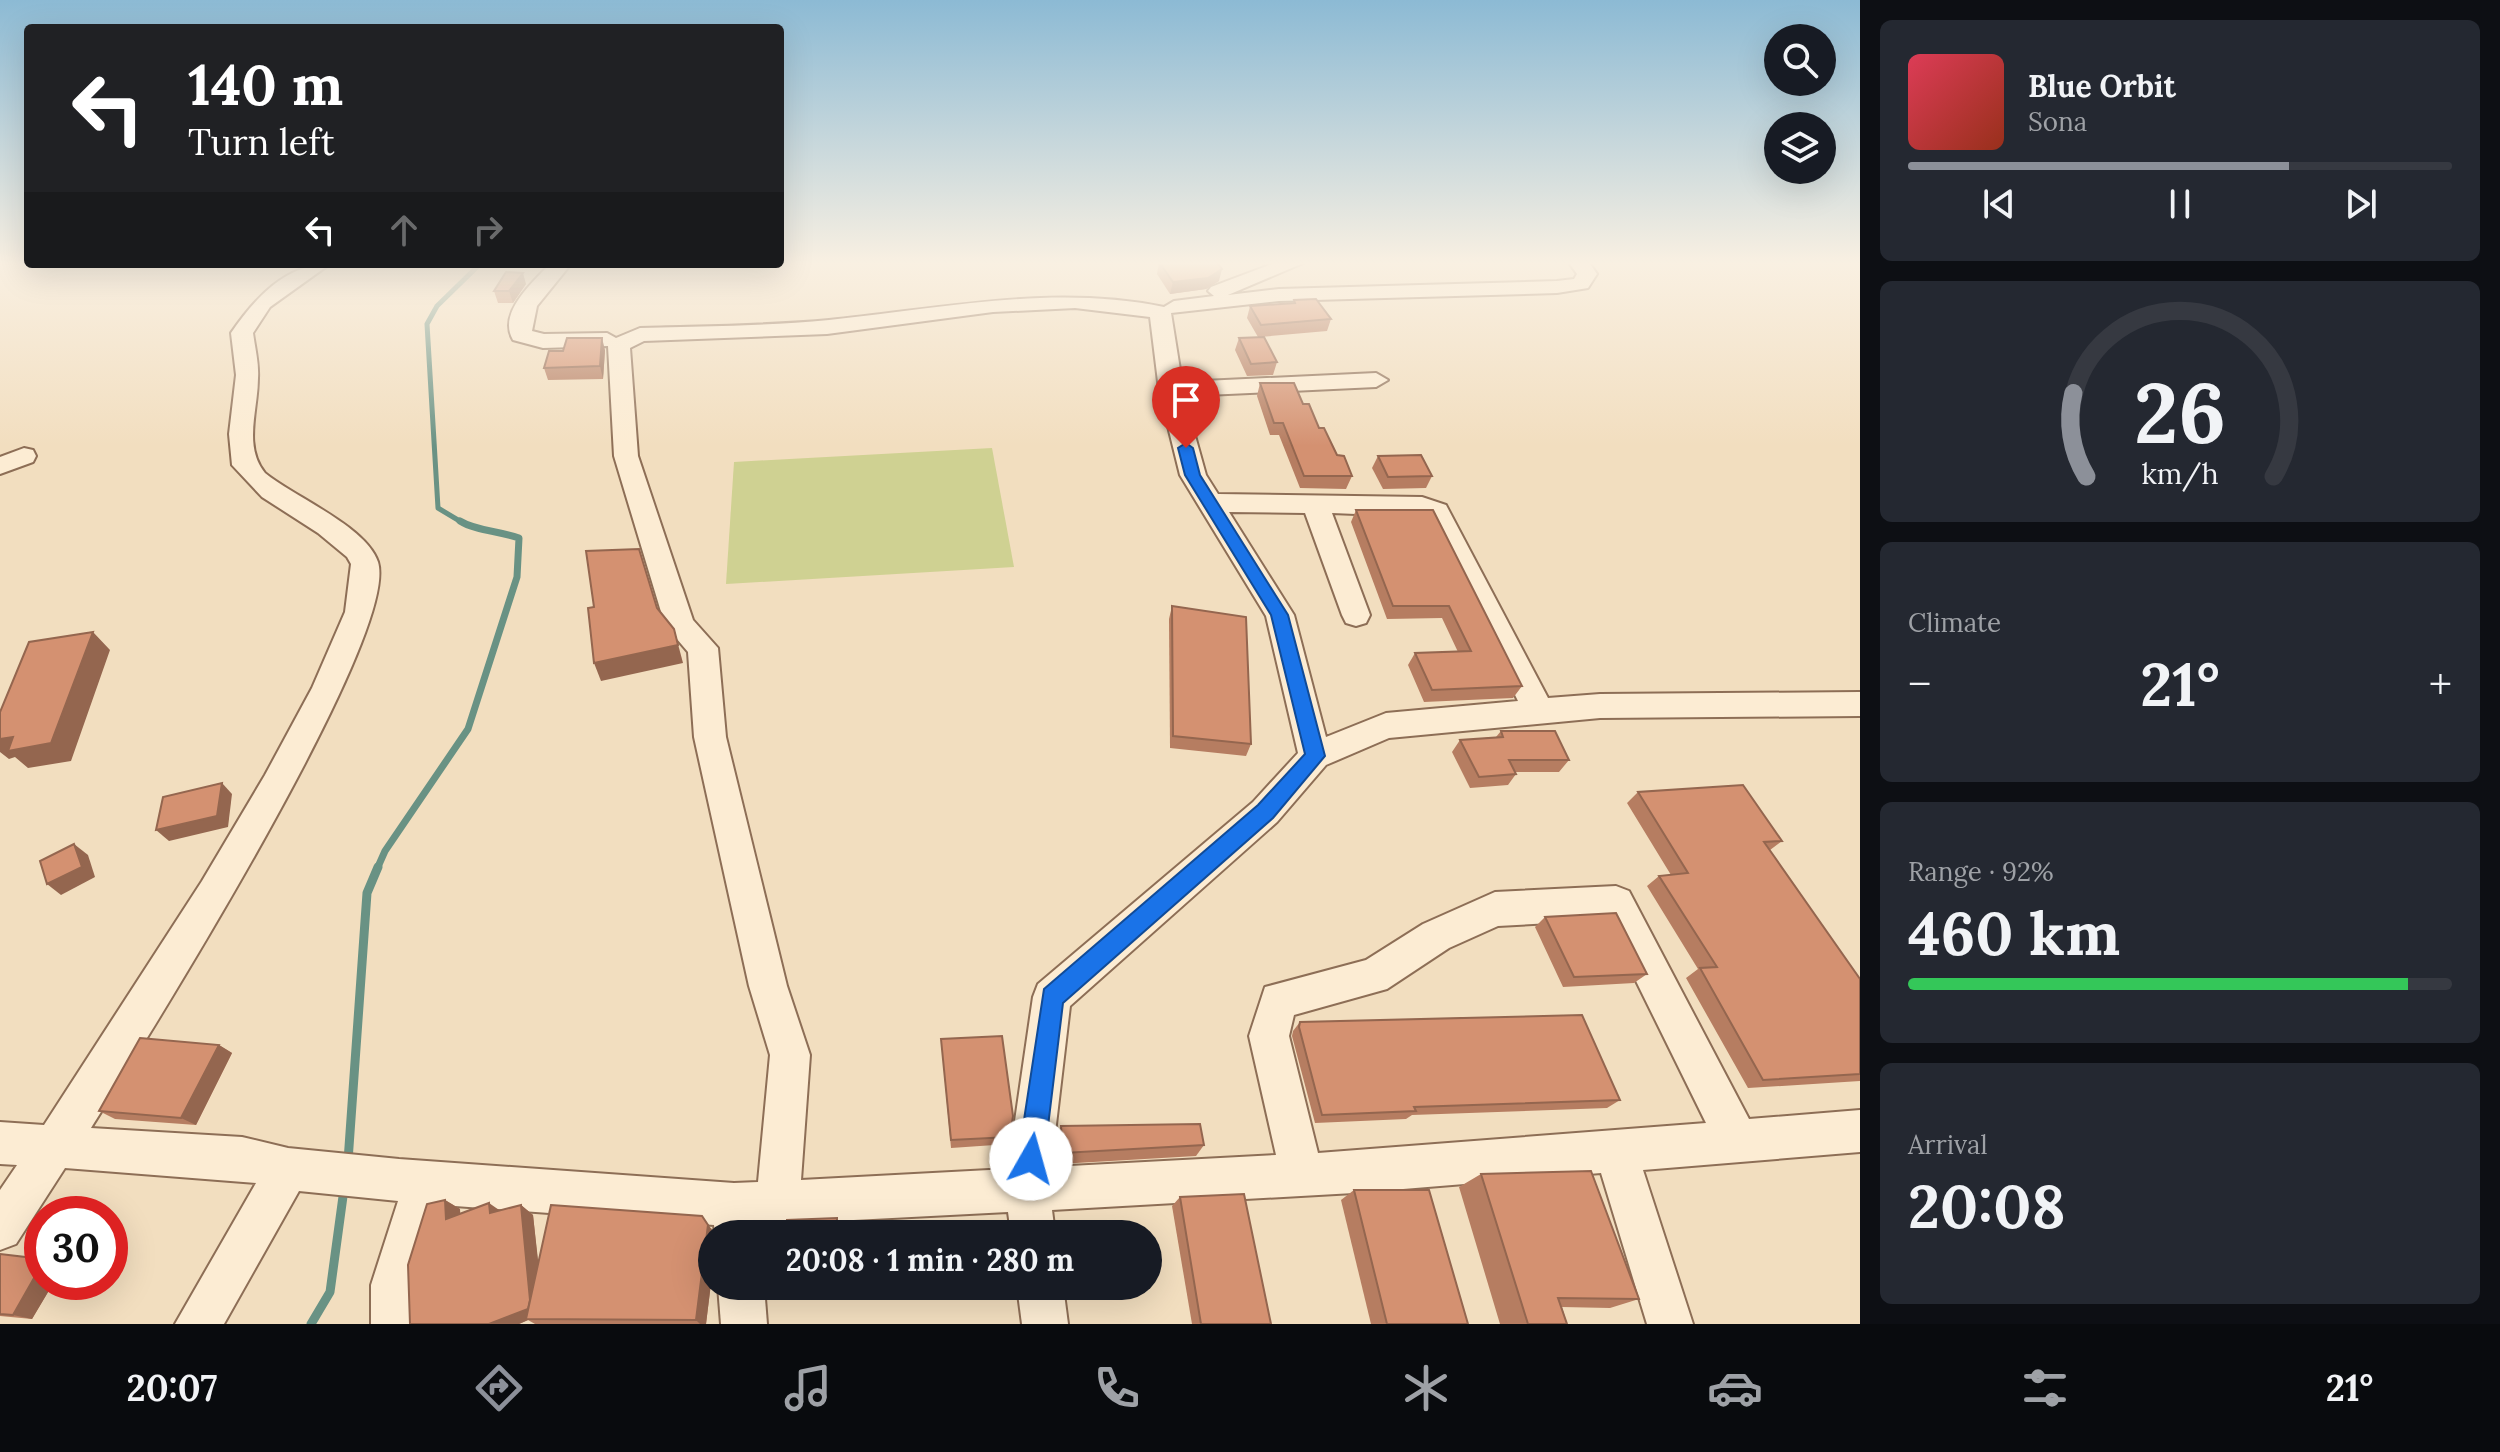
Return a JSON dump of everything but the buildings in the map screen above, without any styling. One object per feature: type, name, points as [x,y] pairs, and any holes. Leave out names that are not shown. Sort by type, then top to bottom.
[{"type":"street","points":[[0,1228],[57,1145],[281,782],[356,627],[366,577],[365,565],[356,548],[266,487],[244,463],[241,420],[247,376],[242,333],[249,323]]},
{"type":"street","points":[[518,323],[521,335],[543,341],[629,340]]},
{"type":"street","points":[[777,1205],[790,1055],[768,986],[710,737],[703,648],[680,625],[657,545],[626,456],[619,345],[640,335],[860,323]]},
{"type":"street","points":[[1168,323],[1171,390],[1193,475],[1280,615],[1315,756]]},
{"type":"street","points":[[1171,390],[1376,380]]},
{"type":"street","points":[[0,466],[24,456]]},
{"type":"street","points":[[1210,503],[1422,506],[1437,511],[1539,711]]},
{"type":"street","points":[[1315,504],[1356,615]]},
{"type":"street","points":[[1031,1220],[1027,1190],[1052,997],[1265,812],[1315,756],[1386,726],[1539,711],[1600,706],[1860,704]]},
{"type":"street","points":[[1302,1174],[1269,1036],[1279,1000],[1374,976],[1436,936],[1495,909],[1536,905],[1616,903],[1738,1142]]},
{"type":"street","points":[[0,1143],[242,1158],[309,1170],[735,1220],[777,1205],[1302,1174],[1860,1131]]},
{"type":"street","points":[[1616,1152],[1670,1324]]},
{"type":"street","points":[[198,1324],[309,1170]]},
{"type":"street","points":[[393,1323],[394,1285],[412,1181]]},
{"type":"street","points":[[742,1300],[744,1324]]},
{"type":"street","points":[[1042,1300],[1045,1324]]},
{"type":"green space","points":[[992,448],[1014,567],[726,584],[734,462]]},
{"type":"waterway","points":[[428,323],[438,508],[463,523]]},
{"type":"waterway","points":[[377,869],[385,851],[468,729],[517,577],[519,538],[460,521]]},
{"type":"waterway","points":[[348,1161],[367,893],[378,867]]},
{"type":"waterway","points":[[311,1324],[330,1292],[344,1189]]},
{"type":"route","points":[[1031,1159],[1052,997],[1265,812],[1315,756],[1280,615],[1193,475],[1186,448]]}]
